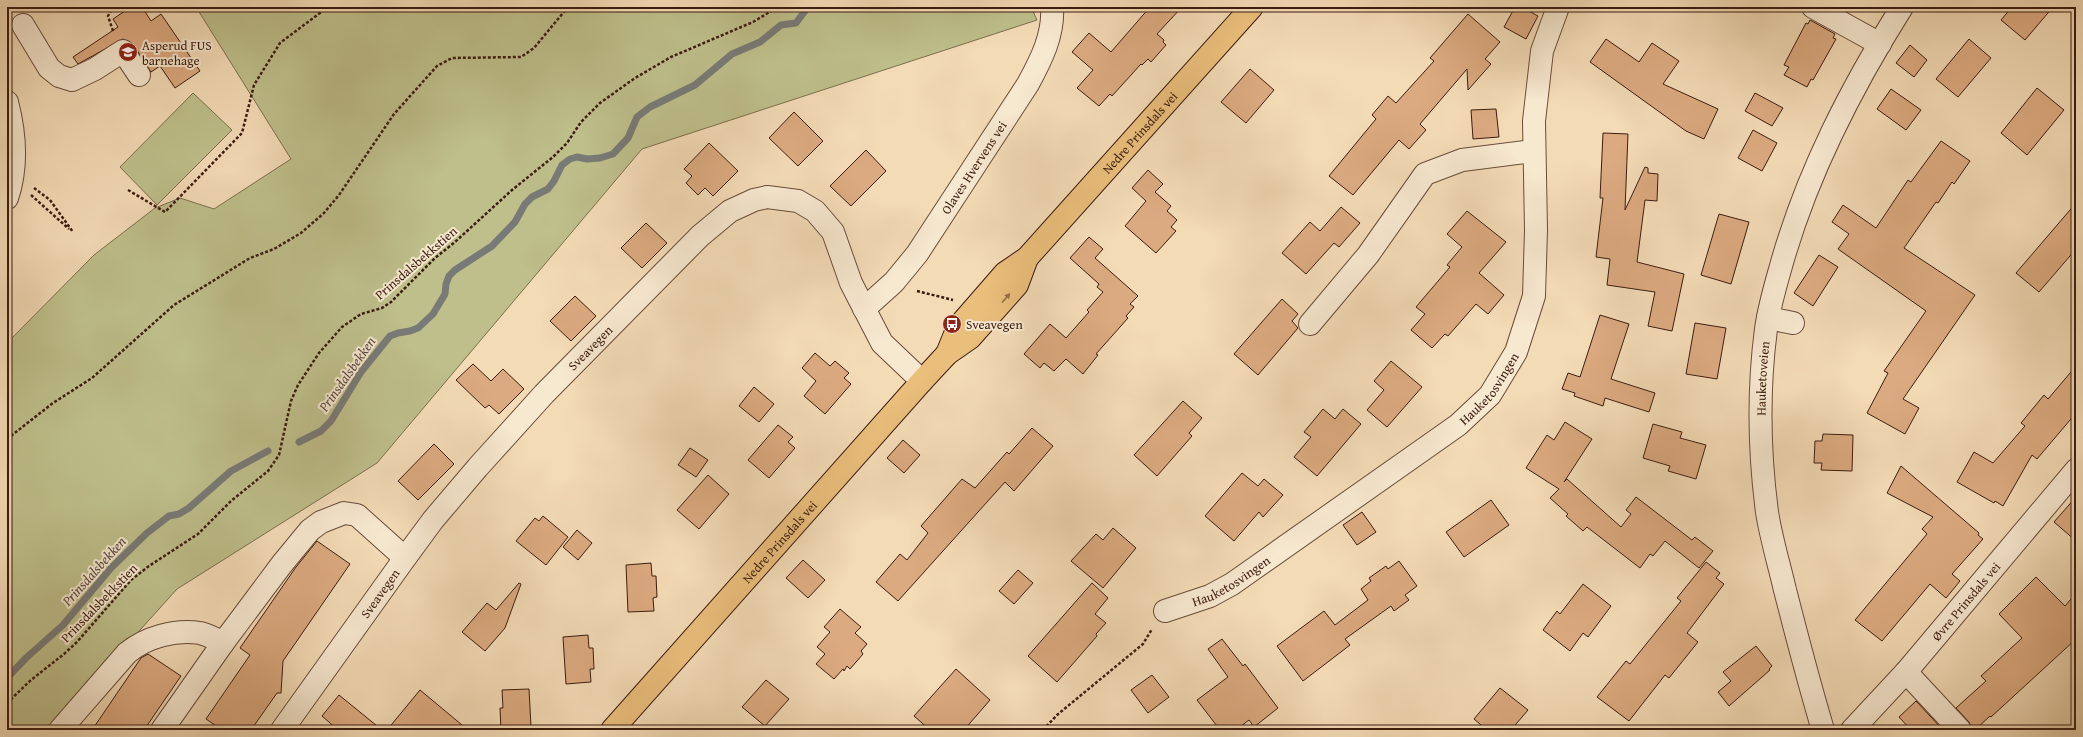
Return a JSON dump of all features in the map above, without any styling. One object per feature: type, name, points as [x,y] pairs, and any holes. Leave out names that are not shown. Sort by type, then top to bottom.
[{"type":"main road","name":"Nedre Prinsdals vei","points":[[612,730],[947,354],[970,338],[1017,285],[1028,258],[1252,7]]},
{"type":"street","name":"Olaves Hvervens vei","points":[[864,309],[894,282],[917,254],[1028,84],[1041,59],[1049,36],[1052,7]]},
{"type":"street","name":"Hauketosvingen","points":[[1165,611],[1210,596],[1232,584],[1458,425],[1490,395],[1516,352],[1534,296],[1536,230],[1533,151],[1534,121],[1542,50],[1558,7]]},
{"type":"street","points":[[1812,7],[1880,44]]},
{"type":"street","name":"Hauketoveien","points":[[1823,730],[1806,671],[1767,513],[1760,448],[1759,408],[1768,318],[1771,302],[1794,221],[1818,160],[1856,84],[1902,7]]},
{"type":"street","points":[[20,27],[45,64],[59,76],[72,80],[81,78],[123,51],[139,75]]},
{"type":"street","points":[[7,102],[14,137],[15,153],[14,169],[7,198]]},
{"type":"street","points":[[1310,324],[1368,255],[1425,174],[1462,160],[1533,151]]},
{"type":"street","name":"Sveavegen","points":[[282,730],[405,558],[457,491],[544,394],[700,236],[730,211],[754,200],[768,197],[798,202],[815,210],[833,232],[848,276],[882,343],[922,382]]},
{"type":"street","points":[[1768,318],[1793,323]]},
{"type":"street","name":"Øvre Prinsdals vei","points":[[1852,730],[1906,672],[1934,637],[2075,473]]},
{"type":"street","points":[[162,730],[223,642],[282,564],[310,530],[333,516],[344,513],[357,515],[405,558]]},
{"type":"street","points":[[60,730],[117,664],[141,642],[157,637],[191,632],[206,635],[223,642]]},
{"type":"street","points":[[1906,672],[1960,730]]},
{"type":"path","points":[[128,190],[165,212],[242,133],[254,85],[280,43],[328,7]]},
{"type":"path","points":[[7,439],[53,403],[92,378],[174,305],[250,258],[274,250],[294,237],[324,213],[339,195],[394,114],[437,66],[445,60],[460,57],[521,57],[534,48],[568,7]]},
{"type":"path","name":"Prinsdalsbekkstien","points":[[7,703],[31,680],[64,654],[132,580],[149,566],[198,534],[231,500],[268,471],[279,455],[291,401],[298,385],[319,353],[342,327],[361,314],[382,308],[391,302],[435,258],[455,242],[512,190],[553,157],[567,143],[581,122],[600,103],[670,56],[753,22],[778,7]]},
{"type":"path","points":[[30,186],[40,191],[50,200],[73,232],[37,199]]},
{"type":"path","points":[[894,282],[906,288],[958,302]]},
{"type":"path","points":[[1043,730],[1057,715],[1143,644],[1165,611]]},
{"type":"green space","points":[[196,7],[1031,7],[1037,20],[642,149],[377,463],[177,589],[50,730],[7,730],[7,343],[94,255],[155,208],[180,198],[214,209],[291,159]]},
{"type":"green space","points":[[193,93],[232,130],[157,205],[120,167]]},
{"type":"building","points":[[131,7],[142,7],[151,21],[161,14],[200,71],[175,88],[160,66],[151,72],[133,44],[123,39],[78,64],[73,57],[118,27],[113,19]]},
{"type":"building","points":[[1150,7],[1182,7],[1157,34],[1164,40],[1163,42],[1166,45],[1151,62],[1148,59],[1142,65],[1141,64],[1112,96],[1110,94],[1099,106],[1077,88],[1093,70],[1072,52],[1089,33],[1111,52]]},
{"type":"building","points":[[1515,7],[1521,7],[1538,16],[1526,39],[1504,27]]},
{"type":"building","points":[[2012,7],[2053,7],[2025,40],[2001,20]]},
{"type":"building","points":[[1468,14],[1500,42],[1485,59],[1491,64],[1468,90],[1467,69],[1420,124],[1426,130],[1409,149],[1399,140],[1353,195],[1329,176],[1376,119],[1372,115],[1388,96],[1396,103],[1434,61],[1430,58]]},
{"type":"building","points":[[1810,20],[1835,34],[1833,38],[1836,39],[1813,80],[1811,79],[1807,87],[1784,75],[1789,67],[1784,65],[1806,23],[1808,24]]},
{"type":"building","points":[[1606,39],[1639,62],[1652,43],[1679,61],[1663,84],[1718,109],[1704,139],[1686,131],[1590,62]]},
{"type":"building","points":[[1969,39],[1991,58],[1958,97],[1936,79]]},
{"type":"building","points":[[1910,45],[1927,60],[1914,77],[1896,63]]},
{"type":"building","points":[[1250,69],[1274,90],[1246,123],[1221,102]]},
{"type":"building","points":[[2037,88],[2064,110],[2027,155],[2001,133]]},
{"type":"building","points":[[1891,89],[1921,110],[1906,130],[1877,109]]},
{"type":"building","points":[[1755,93],[1783,108],[1772,126],[1745,111]]},
{"type":"building","points":[[1496,109],[1499,137],[1473,139],[1471,110]]},
{"type":"building","points":[[794,112],[823,141],[798,166],[769,138]]},
{"type":"building","points":[[1753,130],[1777,143],[1762,171],[1738,158]]},
{"type":"building","points":[[1603,133],[1628,134],[1625,210],[1645,167],[1648,168],[1648,173],[1658,174],[1657,201],[1645,200],[1637,262],[1684,274],[1672,331],[1648,326],[1655,292],[1607,285],[1610,259],[1596,257],[1603,198],[1600,198]]},
{"type":"building","points":[[1941,141],[1970,161],[1954,184],[1952,182],[1938,203],[1936,202],[1904,248],[1975,295],[1903,399],[1919,408],[1905,434],[1867,413],[1888,373],[1884,371],[1926,311],[1838,249],[1849,234],[1832,222],[1843,205],[1876,228],[1908,180],[1911,182]]},
{"type":"building","points":[[709,143],[738,171],[713,196],[705,188],[698,195],[686,183],[692,176],[684,169]]},
{"type":"building","points":[[866,150],[886,171],[851,206],[830,186]]},
{"type":"building","points":[[1148,170],[1163,184],[1155,192],[1171,206],[1167,211],[1177,220],[1171,227],[1176,231],[1156,253],[1125,226],[1146,201],[1132,188]]},
{"type":"building","points":[[2076,203],[2076,249],[2039,292],[2016,273]]},
{"type":"building","points":[[1341,207],[1360,223],[1339,247],[1334,243],[1306,274],[1282,253],[1310,222],[1320,231]]},
{"type":"building","points":[[1467,211],[1506,242],[1479,273],[1504,295],[1488,314],[1476,304],[1448,336],[1445,334],[1432,348],[1411,330],[1425,314],[1416,307],[1450,267],[1447,265],[1462,247],[1447,234]]},
{"type":"building","points":[[1719,214],[1749,222],[1731,284],[1701,275]]},
{"type":"building","points":[[646,223],[667,243],[642,268],[621,248]]},
{"type":"building","points":[[1089,237],[1103,249],[1095,258],[1138,296],[1130,304],[1134,307],[1126,316],[1128,318],[1096,354],[1098,355],[1083,374],[1066,359],[1054,371],[1044,363],[1040,368],[1024,354],[1050,324],[1066,338],[1089,312],[1087,310],[1103,292],[1097,287],[1099,284],[1070,258]]},
{"type":"building","points":[[1819,255],[1838,267],[1813,306],[1794,293]]},
{"type":"building","points":[[575,296],[596,316],[571,341],[550,321]]},
{"type":"building","points":[[1282,299],[1298,314],[1292,321],[1298,328],[1258,375],[1234,354]]},
{"type":"building","points":[[1600,315],[1629,324],[1611,379],[1655,393],[1649,412],[1605,398],[1603,406],[1574,396],[1575,393],[1562,389],[1568,373],[1580,377]]},
{"type":"building","points":[[1695,323],[1726,328],[1717,379],[1686,374]]},
{"type":"building","points":[[815,353],[830,366],[835,361],[849,373],[844,378],[851,384],[825,414],[804,396],[816,381],[802,368]]},
{"type":"building","points":[[1391,361],[1422,387],[1387,427],[1367,410],[1384,390],[1374,381]]},
{"type":"building","points":[[473,364],[491,381],[503,369],[524,389],[499,414],[489,405],[485,408],[456,380]]},
{"type":"building","points":[[2076,366],[2076,413],[2037,459],[2032,455],[2003,506],[1995,501],[1994,503],[1957,482],[1974,452],[1993,463],[2025,426],[2021,423],[2044,395],[2048,399]]},
{"type":"building","points":[[754,387],[774,404],[759,422],[739,406]]},
{"type":"building","points":[[1183,401],[1202,418],[1189,433],[1192,436],[1157,476],[1134,455]]},
{"type":"building","points":[[1323,409],[1335,419],[1343,409],[1361,424],[1317,476],[1294,457],[1311,437],[1304,432]]},
{"type":"building","points":[[1565,422],[1592,439],[1564,482],[1567,479],[1621,527],[1631,514],[1626,510],[1636,497],[1692,540],[1695,537],[1713,551],[1699,568],[1665,541],[1653,556],[1650,554],[1640,568],[1587,527],[1583,531],[1566,516],[1568,514],[1550,498],[1559,489],[1526,468],[1547,435],[1554,440]]},
{"type":"building","points":[[1653,424],[1682,432],[1680,438],[1706,445],[1696,479],[1668,471],[1670,466],[1643,458]]},
{"type":"building","points":[[778,425],[793,437],[788,442],[795,448],[769,478],[748,460]]},
{"type":"building","points":[[1032,428],[1053,446],[1014,491],[1005,482],[898,601],[876,582],[900,554],[907,560],[928,533],[921,526],[962,479],[975,488],[1007,452],[1009,454]]},
{"type":"building","points":[[1823,434],[1853,435],[1852,471],[1821,470],[1822,463],[1814,463],[1815,441],[1822,441]]},
{"type":"building","points":[[903,440],[920,455],[904,473],[887,458]]},
{"type":"building","points":[[434,444],[454,464],[418,500],[398,481]]},
{"type":"building","points":[[690,448],[708,460],[696,477],[678,465]]},
{"type":"building","points":[[1901,466],[1979,533],[1978,535],[1983,539],[1952,574],[1960,581],[1946,598],[1930,584],[1882,641],[1855,620],[1927,534],[1922,529],[1933,517],[1887,493]]},
{"type":"building","points":[[1242,473],[1258,486],[1264,479],[1283,495],[1263,517],[1259,512],[1234,541],[1205,516]]},
{"type":"building","points":[[708,475],[729,494],[699,529],[677,510]]},
{"type":"building","points":[[2076,497],[2076,541],[2054,522]]},
{"type":"building","points":[[1491,500],[1509,525],[1464,557],[1446,532]]},
{"type":"building","points":[[1362,512],[1376,532],[1357,545],[1343,525]]},
{"type":"building","points":[[543,516],[568,537],[546,565],[516,541],[535,518],[539,521]]},
{"type":"building","points":[[1113,528],[1136,548],[1103,588],[1071,561],[1096,534],[1103,540]]},
{"type":"building","points":[[577,530],[592,543],[578,560],[563,547]]},
{"type":"building","points":[[317,541],[350,564],[283,661],[281,693],[277,693],[251,730],[222,730],[206,719],[250,655],[240,648],[296,567]]},
{"type":"building","points":[[803,560],[825,580],[808,598],[786,578]]},
{"type":"building","points":[[1399,561],[1417,586],[1405,595],[1409,600],[1394,611],[1391,606],[1345,639],[1350,645],[1303,681],[1277,646],[1324,611],[1335,625],[1368,600],[1361,589],[1371,581],[1369,578],[1386,566],[1388,569]]},
{"type":"building","points":[[1706,562],[1720,573],[1716,578],[1724,584],[1687,633],[1698,642],[1669,678],[1665,675],[1629,721],[1597,697],[1626,661],[1630,664],[1681,601],[1677,598]]},
{"type":"building","points":[[651,563],[652,576],[656,576],[657,597],[653,598],[654,611],[628,612],[626,565]]},
{"type":"building","points":[[1018,570],[1033,583],[1014,604],[999,591]]},
{"type":"building","points":[[2036,577],[2065,606],[2076,593],[2076,639],[1991,717],[1990,716],[1975,730],[1972,730],[1969,722],[1956,708],[1986,681],[1981,676],[2022,638],[1999,614]]},
{"type":"building","points":[[519,583],[521,584],[505,628],[485,651],[462,632],[487,603],[496,610]]},
{"type":"building","points":[[1092,583],[1108,598],[1095,614],[1106,623],[1096,634],[1097,636],[1057,682],[1028,656]]},
{"type":"building","points":[[1583,584],[1611,606],[1588,637],[1583,633],[1570,651],[1543,630],[1557,611],[1560,614]]},
{"type":"building","points":[[840,609],[861,627],[855,633],[867,644],[861,651],[863,654],[850,669],[847,666],[844,671],[843,669],[834,679],[816,664],[825,654],[817,647],[830,632],[824,627]]},
{"type":"building","points":[[588,635],[589,648],[593,648],[594,669],[590,669],[591,682],[566,684],[563,637]]},
{"type":"building","points":[[1222,639],[1243,666],[1245,664],[1278,708],[1254,727],[1249,720],[1236,730],[1220,730],[1197,700],[1228,677],[1208,649]]},
{"type":"building","points":[[1756,646],[1772,666],[1769,669],[1770,670],[1729,706],[1718,692],[1731,681],[1723,672]]},
{"type":"building","points":[[148,654],[181,676],[144,730],[92,730],[141,658]]},
{"type":"building","points":[[956,669],[990,700],[964,730],[930,730],[914,716]]},
{"type":"building","points":[[1152,675],[1169,697],[1148,713],[1131,690]]},
{"type":"building","points":[[766,680],[789,699],[765,726],[742,707]]},
{"type":"building","points":[[1500,688],[1528,710],[1511,730],[1487,730],[1474,719]]},
{"type":"building","points":[[529,689],[531,727],[527,727],[527,730],[501,730],[500,708],[503,708],[502,690]]},
{"type":"building","points":[[420,690],[468,730],[387,730]]},
{"type":"building","points":[[339,695],[382,730],[338,730],[322,716]]},
{"type":"building","points":[[1916,701],[1943,730],[1911,730],[1899,717]]},
{"type":"waterway","name":"Prinsdalsbekken","points":[[299,442],[321,431],[331,421],[361,372],[390,336],[418,328],[433,314],[445,294],[449,276],[455,270],[492,246],[515,222],[525,204],[532,197],[548,189],[562,165],[570,159],[577,157],[587,159],[600,158],[613,154],[628,138],[637,117],[650,107],[695,85],[732,54],[760,42],[781,25],[796,23],[808,7]]},
{"type":"waterway","name":"Prinsdalsbekken","points":[[7,678],[26,658],[63,625],[111,568],[147,533],[169,516],[179,514],[189,508],[231,471],[268,451]]},
{"type":"place","name":"Asperud FUS barnehage","points":[[128,52]]},
{"type":"place","name":"Sveavegen","points":[[952,324]]}]
